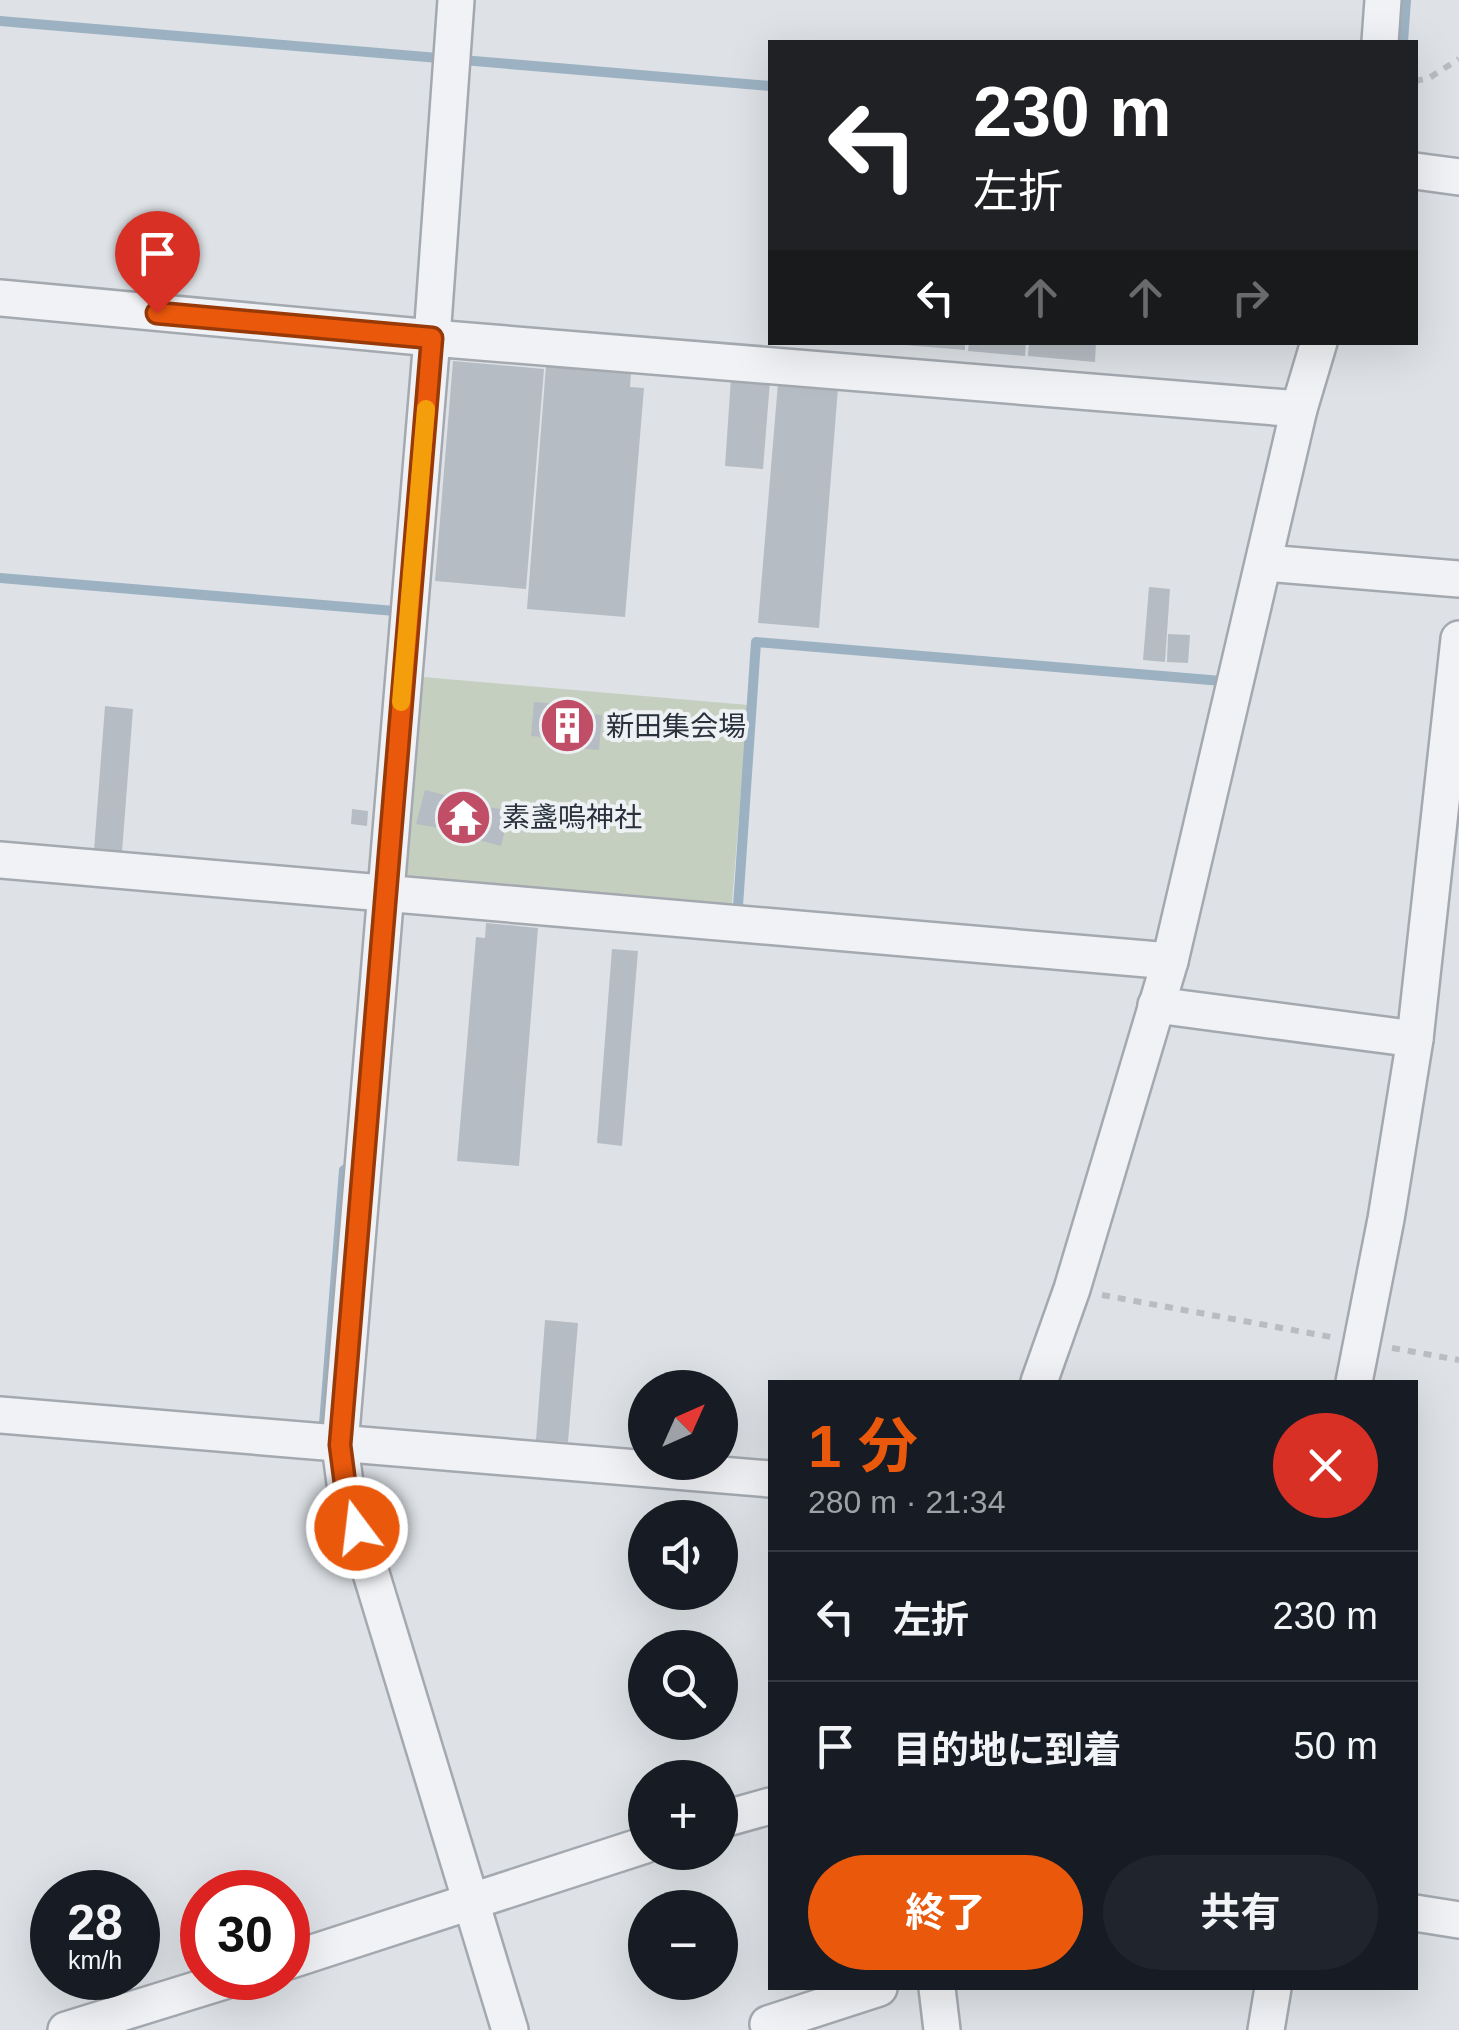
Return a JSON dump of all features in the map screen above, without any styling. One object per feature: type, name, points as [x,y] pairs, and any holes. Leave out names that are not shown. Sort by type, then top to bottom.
[{"type":"street","points":[[456,0],[432,338],[340,1445],[346,1491],[510,2030]]},
{"type":"street","points":[[1380,40],[1383,0]]},
{"type":"street","points":[[1418,171],[1459,177]]},
{"type":"street","points":[[0,298],[432,338],[1299,409]]},
{"type":"street","points":[[1041,1380],[1072,1290],[1170,960],[1317,345]]},
{"type":"street","points":[[1264,563],[1459,579]]},
{"type":"street","points":[[1354,1380],[1386,1219],[1414,1040],[1459,639]]},
{"type":"street","points":[[0,860],[1170,960]]},
{"type":"street","points":[[1156,1004],[1414,1040]]},
{"type":"street","points":[[0,1415],[768,1479]]},
{"type":"street","points":[[738,1815],[768,1807]]},
{"type":"street","points":[[310,1954],[628,1852]]},
{"type":"street","points":[[1418,1913],[1459,1920]]},
{"type":"street","points":[[770,2030],[768,2024],[873,1990]]},
{"type":"street","points":[[937,1990],[942,2030]]},
{"type":"street","points":[[1266,2030],[1272,1990]]},
{"type":"street","points":[[66,2030],[180,1995]]},
{"type":"path","points":[[1418,80],[1459,59]]},
{"type":"path","points":[[1072,1290],[1459,1360]]},
{"type":"green space","points":[[423,677],[748,705],[731,914],[406,886]]},
{"type":"building","points":[[905,345],[965,345],[965,350]]},
{"type":"building","points":[[969,345],[1026,345],[1025,356],[968,351]]},
{"type":"building","points":[[1029,345],[1096,345],[1095,362],[1028,356]]},
{"type":"building","points":[[453,361],[544,369],[526,589],[435,581]]},
{"type":"building","points":[[546,366],[631,373],[630,387],[644,388],[625,617],[527,609]]},
{"type":"building","points":[[731,378],[770,381],[763,469],[725,466]]},
{"type":"building","points":[[778,383],[838,388],[819,628],[758,623]]},
{"type":"building","points":[[1149,587],[1170,589],[1165,662],[1143,660]]},
{"type":"building","points":[[1168,634],[1190,635],[1188,663],[1167,662]]},
{"type":"building","name":"新田集会場","points":[[534,702],[590,707],[589,714],[602,715],[599,750],[564,747],[565,739],[531,736]]},
{"type":"building","points":[[105,706],[133,709],[122,852],[94,850]]},
{"type":"building","points":[[425,790],[448,796],[447,799],[510,811],[501,846],[468,837],[469,833],[416,824]]},
{"type":"building","points":[[352,809],[368,811],[367,826],[351,824]]},
{"type":"building","points":[[486,923],[538,928],[519,1166],[457,1161],[476,937],[485,938]]},
{"type":"building","points":[[612,949],[638,951],[622,1146],[597,1143]]},
{"type":"building","points":[[545,1320],[578,1323],[568,1442],[536,1440]]},
{"type":"waterway","points":[[1403,40],[1406,0]]},
{"type":"waterway","points":[[0,21],[768,86]]},
{"type":"waterway","points":[[0,578],[395,611]]},
{"type":"waterway","points":[[738,906],[756,642],[1222,681]]},
{"type":"waterway","points":[[324,1424],[344,1170]]},
{"type":"slow traffic","points":[[401,702],[426,409]]},
{"type":"place","name":"新田集会場","points":[[567,726]]},
{"type":"place","name":"素盞嗚神社","points":[[463,817]]},
{"type":"route","points":[[157,313],[432,338],[340,1445],[346,1491],[357,1528]]}]
